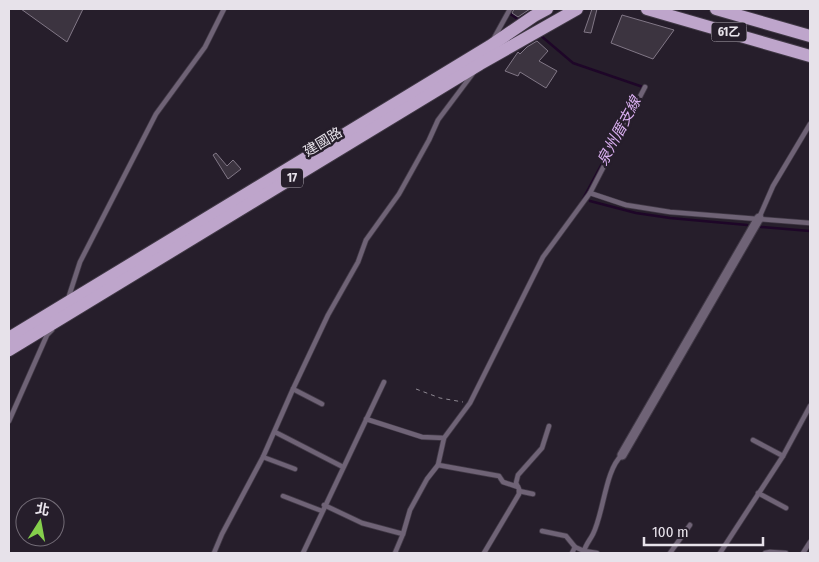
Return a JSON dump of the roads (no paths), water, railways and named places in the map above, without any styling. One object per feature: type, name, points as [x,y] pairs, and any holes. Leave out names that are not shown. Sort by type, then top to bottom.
[{"type":"main road","name":"建國路","points":[[9,338],[490,46],[547,9]]},
{"type":"main road","name":"建國路","points":[[9,350],[480,64],[577,9]]},
{"type":"main road","name":"61乙","points":[[648,9],[810,56]]},
{"type":"main road","name":"61乙","points":[[716,9],[810,36]]},
{"type":"street","points":[[622,455],[759,218]]},
{"type":"lane","points":[[9,421],[47,335],[63,317],[80,262],[156,114],[205,47],[224,9]]},
{"type":"lane","points":[[214,553],[222,534],[264,457],[293,388],[328,316],[351,276],[366,240],[399,194],[438,120],[480,64],[510,9]]},
{"type":"lane","points":[[395,553],[410,510],[426,479],[438,465],[444,438],[470,403],[543,257],[590,193],[645,87]]},
{"type":"lane","points":[[759,218],[773,186],[810,124]]},
{"type":"lane","points":[[590,193],[626,205],[670,212],[810,223]]},
{"type":"lane","points":[[303,553],[324,505],[384,382]]},
{"type":"lane","points":[[293,388],[322,404]]},
{"type":"lane","points":[[720,553],[783,456],[810,406]]},
{"type":"lane","points":[[366,419],[422,437],[444,438]]},
{"type":"lane","points":[[484,553],[519,494],[516,483],[518,475],[542,448],[549,426]]},
{"type":"lane","points":[[275,432],[343,467]]},
{"type":"lane","points":[[753,440],[783,456]]},
{"type":"lane","points":[[584,551],[593,534],[607,491],[612,466],[622,455]]},
{"type":"lane","points":[[264,457],[295,469]]},
{"type":"lane","points":[[438,465],[499,476],[503,482],[533,494]]},
{"type":"lane","points":[[758,493],[786,508]]},
{"type":"lane","points":[[283,496],[322,511]]},
{"type":"lane","points":[[324,505],[362,523],[403,534]]},
{"type":"lane","points":[[670,553],[690,525]]},
{"type":"lane","points":[[542,531],[566,536],[575,547],[597,553]]},
{"type":"lane","points":[[803,553],[810,542]]},
{"type":"lane","points":[[572,553],[575,547]]},
{"type":"lane","points":[[765,553],[786,553]]},
{"type":"waterway","name":"泉州厝支線","points":[[510,12],[519,20]]},
{"type":"waterway","name":"泉州厝支線","points":[[540,35],[573,63],[643,87],[641,90]]},
{"type":"waterway","name":"泉州厝支線","points":[[583,199],[627,117]]},
{"type":"waterway","name":"泉州厝支線","points":[[590,201],[636,213],[747,225]]},
{"type":"waterway","name":"泉州厝支線","points":[[761,227],[810,231]]}]
